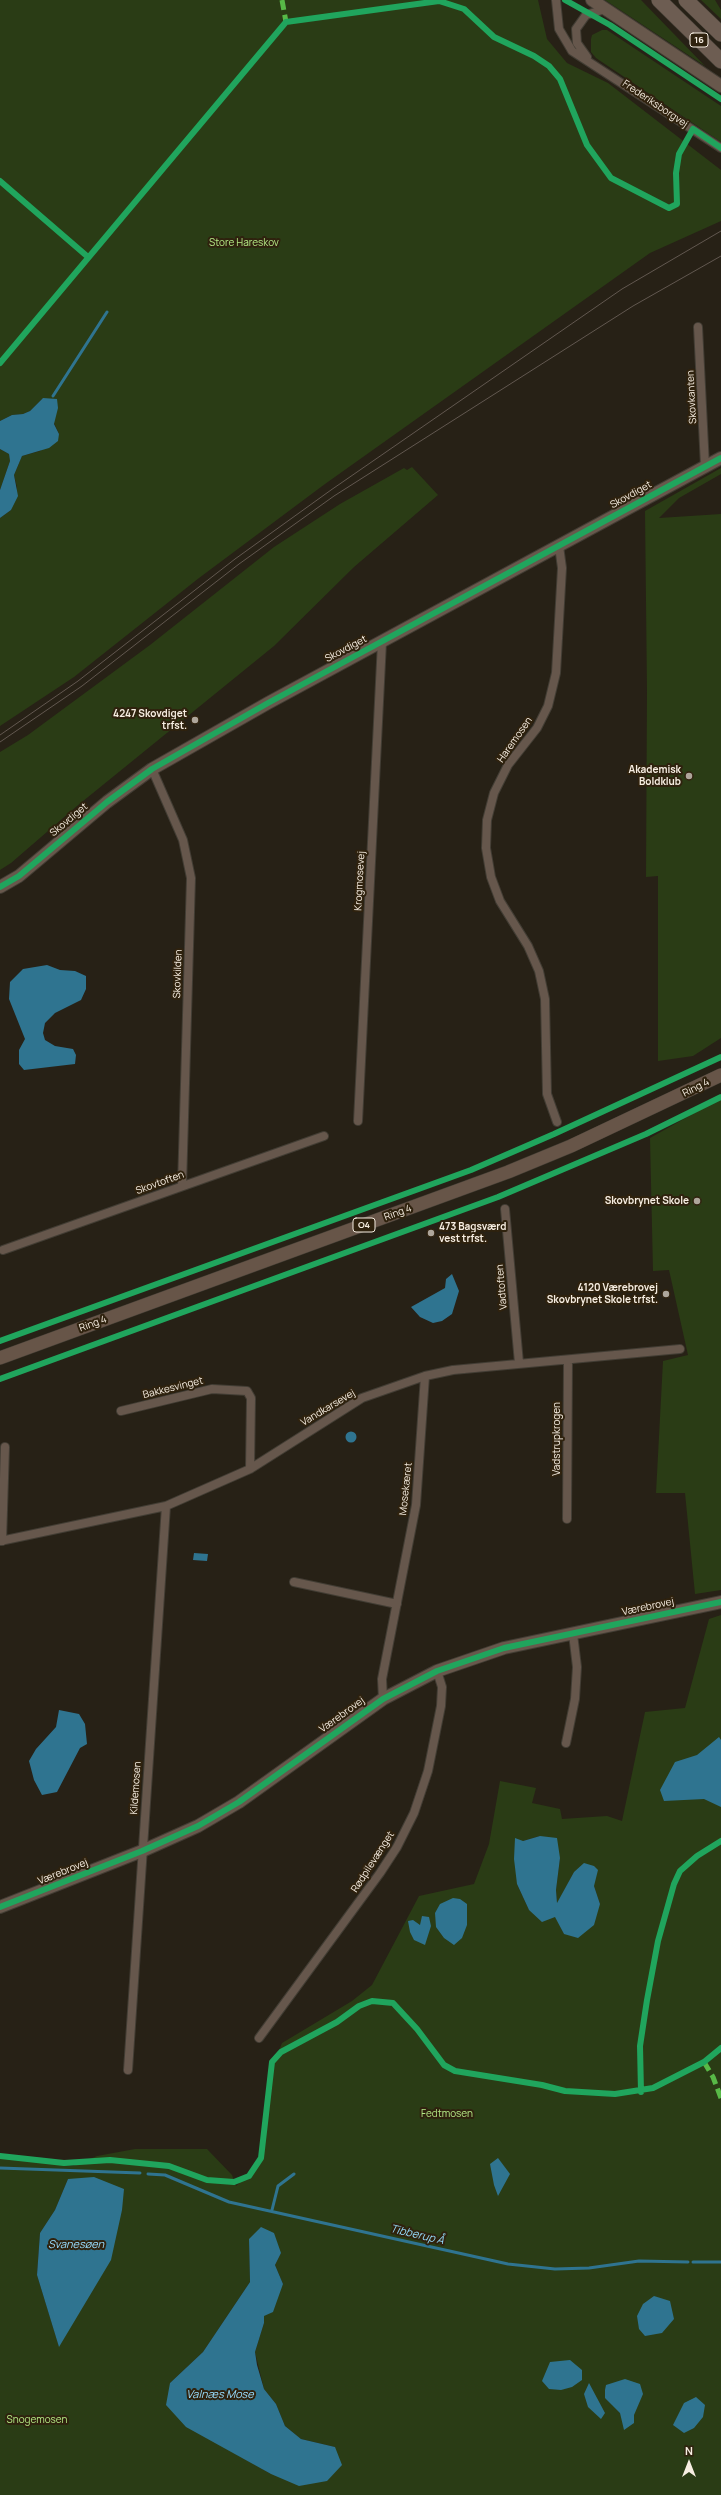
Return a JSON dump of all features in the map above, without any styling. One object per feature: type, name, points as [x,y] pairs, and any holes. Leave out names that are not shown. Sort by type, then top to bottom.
[{"type":"highway","name":"16","points":[[659,0],[721,61]]},
{"type":"highway","name":"16","points":[[686,0],[721,34]]},
{"type":"main road","name":"Ring 4","points":[[0,1358],[508,1172],[578,1143],[721,1075]]},
{"type":"street","name":"Frederiksborgvej","points":[[556,0],[556,19],[563,38],[572,51],[589,60],[721,148]]},
{"type":"street","points":[[592,0],[721,86]]},
{"type":"street","name":"Frederiksborgvej","points":[[589,60],[577,43],[576,29],[586,15],[604,9]]},
{"type":"street","name":"Skovkanten","points":[[698,327],[705,466]]},
{"type":"street","name":"Skovdiget","points":[[0,887],[19,876],[106,802],[152,769],[721,458]]},
{"type":"street","name":"Haremosen","points":[[557,1122],[547,1094],[545,999],[539,971],[528,946],[500,901],[491,877],[486,848],[487,820],[494,793],[508,765],[537,728],[548,706],[556,673],[562,568],[559,546]]},
{"type":"street","name":"Krogmosevej","points":[[358,1121],[382,642]]},
{"type":"street","name":"Skovkilden","points":[[152,769],[183,840],[191,878],[182,1186]]},
{"type":"street","name":"Skovtoften","points":[[3,1250],[324,1136]]},
{"type":"street","name":"Vadtoften","points":[[505,1208],[519,1363]]},
{"type":"street","name":"Vandkarsevej","points":[[6,1447],[1,1541],[166,1506],[250,1469],[362,1398],[425,1376],[453,1370],[519,1363],[568,1360],[680,1349]]},
{"type":"street","name":"Vadstrupkrogen","points":[[567,1519],[568,1360]]},
{"type":"street","name":"Mosekæret","points":[[383,1698],[382,1679],[416,1505],[425,1376]]},
{"type":"street","name":"Bakkesvinget","points":[[121,1411],[212,1389],[247,1391],[251,1398],[250,1469]]},
{"type":"street","name":"Kildemosen","points":[[128,2070],[166,1506]]},
{"type":"street","points":[[294,1582],[397,1604]]},
{"type":"street","name":"Værebrovej","points":[[0,1908],[142,1852],[198,1826],[239,1802],[383,1698],[436,1672],[504,1648],[721,1602]]},
{"type":"street","points":[[566,1743],[575,1691],[577,1667],[573,1634]]},
{"type":"street","name":"Rødpilevænget","points":[[259,2038],[380,1874],[398,1847],[414,1812],[428,1771],[441,1706],[442,1687],[436,1672]]},
{"type":"green space","name":"Store Hareskov","points":[[0,0],[538,0],[547,39],[567,63],[608,83],[721,170],[721,221],[650,253],[325,484],[199,578],[74,677],[0,726],[0,518],[11,510],[17,487],[14,475],[22,456],[40,451],[59,434],[43,398],[30,411],[23,414],[12,415],[0,421]]},
{"type":"green space","points":[[605,0],[641,0],[705,66]]},
{"type":"green space","points":[[701,0],[715,0],[721,10],[721,19]]},
{"type":"green space","points":[[602,30],[607,30],[721,106],[721,142],[596,58],[591,52],[591,39],[592,35]]},
{"type":"green space","points":[[0,449],[9,454],[10,461],[0,490]]},
{"type":"green space","points":[[412,467],[438,495],[354,567],[274,646],[77,806],[11,863],[0,870],[0,752],[28,735],[150,645],[274,547],[340,504],[404,468],[407,470]]},
{"type":"green space","name":"Akademisk Boldklub","points":[[721,468],[721,474],[679,498],[659,518],[721,514],[721,1038],[693,1056],[658,1061],[658,876],[646,877],[647,691],[645,511]]},
{"type":"green space","points":[[721,1098],[721,1590],[695,1594],[685,1493],[656,1493],[663,1361],[688,1355],[669,1270],[653,1271],[650,1138]]},
{"type":"green space","points":[[721,1615],[721,2495],[0,2495],[0,2158],[73,2166],[97,2156],[135,2149],[207,2149],[232,2175],[236,2186],[258,2165],[273,2066],[282,2043],[352,2001],[372,1985],[419,1896],[474,1884],[489,1844],[500,1781],[536,1788],[532,1803],[560,1809],[562,1819],[607,1816],[622,1821],[645,1712],[685,1708],[709,1619]],"holes":[[[540,1836],[560,1858],[556,1890],[557,1904],[574,1872],[594,1886],[600,1904],[564,1934],[556,1917],[529,1910],[517,1884],[523,1841]],[[68,2179],[59,2346],[37,2275],[40,2233],[55,2210]],[[249,2239],[281,2253],[275,2265],[283,2284],[263,2316],[264,2323],[255,2352],[264,2389],[276,2404],[285,2426],[301,2439],[335,2447],[271,2474],[222,2446],[170,2383],[203,2352],[250,2282]]]},
{"type":"water","points":[[43,398],[57,399],[58,408],[54,424],[59,434],[58,441],[49,448],[22,456],[14,475],[18,496],[11,510],[0,518],[0,490],[10,461],[9,454],[0,449],[0,421],[12,415],[23,414],[30,411]]},
{"type":"water","points":[[47,965],[60,970],[75,971],[86,976],[86,989],[81,1000],[55,1013],[45,1023],[43,1033],[45,1040],[55,1046],[73,1049],[76,1055],[75,1064],[24,1070],[19,1064],[19,1050],[25,1039],[9,999],[10,982],[23,969]]},
{"type":"water","points":[[452,1274],[459,1291],[452,1314],[442,1321],[433,1323],[420,1317],[411,1307],[445,1288],[446,1279]]},
{"type":"water","points":[[351,1431],[355,1433],[357,1437],[355,1441],[351,1443],[347,1441],[345,1437],[347,1433]]},
{"type":"water","points":[[194,1553],[208,1554],[207,1561],[193,1560]]},
{"type":"water","points":[[59,1710],[79,1714],[85,1724],[87,1744],[80,1748],[57,1792],[42,1795],[34,1780],[29,1761],[36,1749],[56,1727]]},
{"type":"water","points":[[719,1737],[721,1740],[721,1807],[704,1799],[664,1801],[660,1790],[675,1762],[697,1755]]},
{"type":"water","points":[[540,1836],[557,1838],[560,1858],[556,1890],[557,1903],[574,1872],[584,1863],[594,1866],[598,1870],[594,1886],[600,1904],[594,1925],[578,1938],[564,1934],[555,1917],[542,1922],[529,1910],[517,1884],[514,1859],[515,1838],[523,1841]]},
{"type":"water","points":[[453,1898],[460,1899],[467,1904],[467,1925],[462,1938],[454,1945],[444,1938],[436,1927],[435,1913],[440,1904]]},
{"type":"water","points":[[422,1916],[429,1917],[431,1926],[425,1945],[414,1940],[410,1932],[408,1921],[413,1920],[420,1925]]},
{"type":"water","points":[[498,2158],[510,2174],[498,2196],[494,2185],[490,2164]]},
{"type":"water","name":"Svanesøen","points":[[94,2177],[124,2189],[122,2210],[111,2260],[59,2347],[37,2275],[40,2233],[55,2210],[68,2179]]},
{"type":"water","name":"Valnæs Mose","points":[[261,2227],[274,2233],[281,2253],[275,2265],[283,2284],[273,2312],[264,2316],[264,2323],[255,2352],[257,2365],[264,2389],[276,2404],[285,2426],[301,2439],[335,2447],[342,2465],[327,2481],[299,2486],[271,2474],[186,2427],[166,2405],[170,2383],[203,2352],[250,2282],[249,2239]]},
{"type":"water","points":[[654,2296],[670,2301],[674,2319],[662,2333],[645,2336],[639,2329],[637,2316],[643,2304]]},
{"type":"water","points":[[570,2360],[582,2370],[582,2380],[572,2387],[561,2390],[549,2389],[542,2381],[550,2362]]},
{"type":"water","points":[[625,2379],[640,2384],[643,2394],[634,2415],[634,2423],[624,2430],[620,2413],[605,2398],[605,2390],[606,2385]]},
{"type":"water","points":[[589,2383],[605,2413],[601,2419],[588,2407],[584,2394]]},
{"type":"water","points":[[696,2397],[705,2405],[703,2417],[694,2428],[684,2433],[673,2425],[684,2403]]},
{"type":"waterway","points":[[53,396],[107,312]]},
{"type":"waterway","name":"Tibberup Å","points":[[0,2168],[140,2173]]},
{"type":"waterway","name":"Tibberup Å","points":[[148,2174],[165,2175],[229,2202],[508,2264],[555,2269],[589,2268],[639,2261],[688,2262]]},
{"type":"waterway","points":[[272,2210],[278,2186],[294,2174]]},
{"type":"waterway","name":"Tibberup Å","points":[[693,2262],[721,2262]]},
{"type":"tram line","points":[[0,735],[78,681],[235,559],[331,490],[622,289],[721,231]]},
{"type":"tram line","points":[[0,742],[82,686],[239,564],[334,496],[633,306],[721,256]]},
{"type":"marked path","points":[[282,0],[286,22]]},
{"type":"marked path","points":[[704,2062],[713,2077],[721,2098]]},
{"type":"cycle path","points":[[565,0],[610,25],[721,99]]},
{"type":"cycle path","points":[[0,363],[286,22],[439,1],[464,9],[494,37],[534,56],[549,66],[560,79],[587,145],[611,178],[669,208],[677,204],[676,173],[679,154],[693,129],[721,148]]},
{"type":"cycle path","points":[[0,181],[88,257]]},
{"type":"cycle path","points":[[0,887],[19,876],[107,802],[152,769],[268,703],[721,458]]},
{"type":"cycle path","points":[[0,1341],[471,1170],[554,1134],[721,1057]]},
{"type":"cycle path","points":[[0,1379],[498,1197],[646,1134],[721,1097]]},
{"type":"cycle path","points":[[0,1907],[142,1851],[198,1826],[239,1802],[383,1699],[437,1671],[504,1648],[721,1602]]},
{"type":"cycle path","points":[[641,2092],[640,2046],[647,2000],[658,1941],[674,1884],[680,1871],[697,1856],[721,1841]]},
{"type":"cycle path","points":[[0,2156],[64,2163],[110,2160],[169,2166],[207,2180],[234,2182],[249,2176],[261,2158],[272,2062],[281,2052],[337,2022],[359,2006],[372,2001],[393,2003],[417,2029],[444,2065],[455,2071],[542,2085],[565,2091],[615,2094],[653,2088],[704,2062],[721,2048]]},
{"type":"place","name":"4247 Skovdiget trfst.","points":[[195,720]]},
{"type":"place","name":"Akademisk Boldklub","points":[[689,776]]},
{"type":"place","name":"Skovbrynet Skole","points":[[697,1201]]},
{"type":"place","name":"473 Bagsværd vest trfst.","points":[[431,1233]]},
{"type":"place","name":"4120 Værebrovej Skovbrynet Skole trfst.","points":[[666,1294]]},
{"type":"park label","name":"Fedtmosen","points":[[447,2114]]},
{"type":"park label","name":"Snogemosen","points":[[37,2420]]}]
